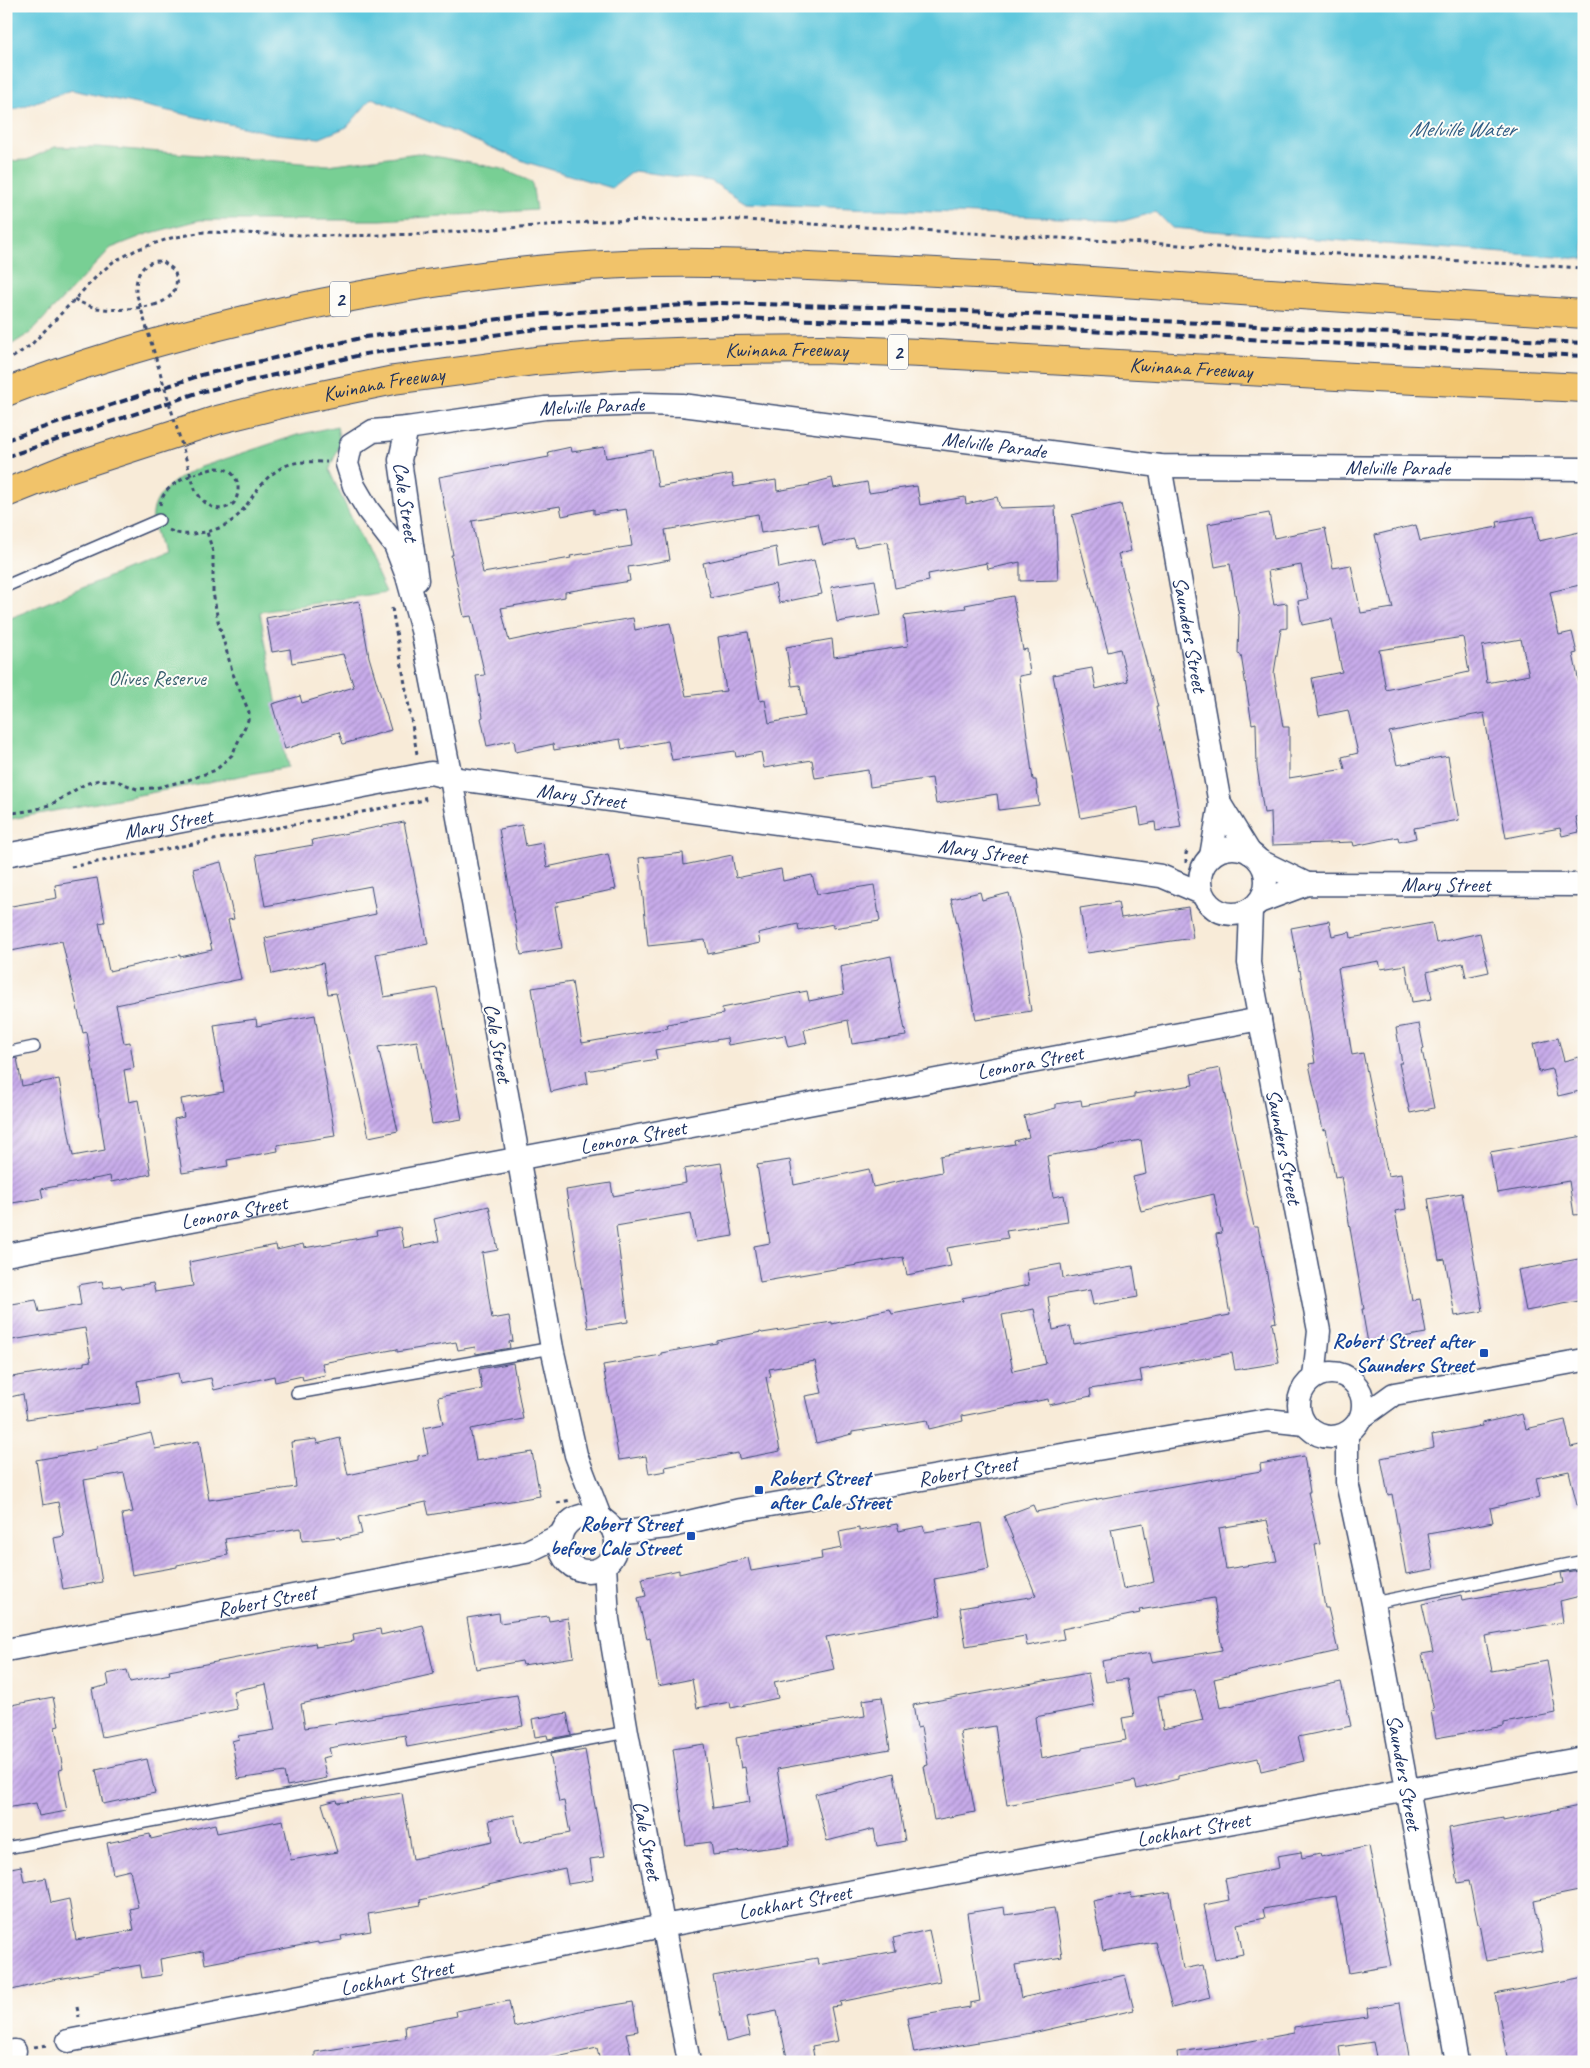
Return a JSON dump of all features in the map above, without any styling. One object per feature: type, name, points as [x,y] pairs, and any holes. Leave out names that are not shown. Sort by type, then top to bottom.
[{"type":"highway","name":"2","points":[[6,392],[83,364],[143,346],[290,309],[369,293],[469,278],[623,264],[719,262],[922,270],[1584,314]]},
{"type":"highway","name":"Kwinana Freeway","points":[[6,493],[66,469],[198,426],[293,401],[394,380],[535,361],[621,354],[822,349],[911,352],[1584,388]]},
{"type":"street","name":"Melville Parade","points":[[407,428],[545,408],[642,404],[682,405],[1160,466],[1584,469]]},
{"type":"street","points":[[347,464],[351,445],[372,431],[407,428]]},
{"type":"street","name":"Cale Street","points":[[407,428],[400,460],[415,559],[422,630]]},
{"type":"street","name":"Cale Street","points":[[347,464],[358,494],[395,545],[407,576],[422,630],[451,778],[552,1348],[598,1551],[627,1732],[689,2062]]},
{"type":"street","name":"Saunders Street","points":[[1160,466],[1220,804],[1207,860]]},
{"type":"street","name":"Mary Street","points":[[6,854],[431,773],[451,778],[1161,876],[1201,893],[1207,903],[1221,913],[1238,915],[1307,884],[1584,885]]},
{"type":"street","name":"Saunders Street","points":[[1220,804],[1255,857]]},
{"type":"street","name":"Mary Street","points":[[1161,876],[1207,860],[1221,850],[1229,848],[1241,849],[1307,884]]},
{"type":"street","points":[[1255,857],[1265,872],[1266,880],[1265,892],[1255,906]]},
{"type":"street","points":[[1201,893],[1199,876],[1207,860]]},
{"type":"street","name":"Saunders Street","points":[[1255,906],[1249,963],[1319,1332],[1314,1377]]},
{"type":"street","name":"Saunders Street","points":[[1221,913],[1249,963]]},
{"type":"street","name":"Leonora Street","points":[[6,1255],[1260,1019]]},
{"type":"street","name":"Saunders Street","points":[[1319,1332],[1349,1379],[1362,1394],[1364,1405],[1354,1425],[1347,1482]]},
{"type":"street","points":[[1324,1437],[1335,1438],[1394,1394],[1584,1360]]},
{"type":"street","points":[[1305,1424],[1300,1414],[1300,1395],[1314,1377],[1325,1373],[1336,1373],[1394,1394]]},
{"type":"street","name":"Robert Street","points":[[1267,1420],[1300,1395]]},
{"type":"street","name":"Robert Street","points":[[6,1650],[526,1552],[598,1551],[667,1527],[740,1510],[1267,1420],[1305,1424]]},
{"type":"street","name":"Saunders Street","points":[[1305,1424],[1313,1432],[1324,1437],[1347,1482],[1372,1603],[1457,2062]]},
{"type":"street","name":"Cale Street","points":[[576,1455],[567,1526],[560,1545],[564,1557],[598,1551]]},
{"type":"street","points":[[567,1526],[584,1514],[598,1551]]},
{"type":"street","name":"Robert Street","points":[[526,1552],[567,1526]]},
{"type":"street","name":"Lockhart Street","points":[[68,2041],[663,1926],[1584,1758]]},
{"type":"lane","points":[[6,586],[159,520]]},
{"type":"lane","points":[[6,1053],[34,1047]]},
{"type":"lane","points":[[297,1393],[552,1348]]},
{"type":"lane","points":[[1372,1603],[1584,1561]]},
{"type":"lane","points":[[6,1848],[627,1732]]},
{"type":"path","points":[[74,299],[85,305],[113,310],[154,305],[168,299],[175,290],[177,285],[174,270],[162,261],[146,265],[138,275],[136,292],[155,356],[197,493],[205,503],[216,508],[228,508],[234,503],[239,490],[237,480],[232,473],[218,468],[197,473],[178,481],[168,488],[160,503],[159,520],[177,534],[207,532],[221,528],[234,520],[265,481],[282,468],[299,462],[347,464]]},
{"type":"path","points":[[6,814],[34,810],[52,804],[86,784],[99,780],[116,780],[137,789],[155,788],[188,780],[216,770],[232,755],[248,720],[249,712],[233,674],[218,621],[213,592],[213,552],[207,532]]},
{"type":"path","points":[[65,868],[425,800],[391,604]]},
{"type":"path","points":[[11,2051],[68,2041]]},
{"type":"green space","points":[[55,147],[97,147],[328,165],[418,153],[502,169],[532,182],[536,210],[381,220],[200,220],[147,234],[111,248],[30,333],[6,348],[6,161],[27,160]]},
{"type":"green space","name":"Olives Reserve","points":[[337,426],[340,444],[329,470],[386,592],[260,612],[288,767],[6,820],[6,620],[161,555],[153,521],[153,512],[160,495],[166,488],[182,477],[198,468],[297,435]]},
{"type":"water","name":"Melville Water","points":[[6,6],[1584,6],[1584,259],[1172,228],[1156,212],[1123,221],[746,203],[711,181],[634,171],[612,188],[526,162],[372,98],[347,127],[320,138],[275,134],[72,90],[6,112]]},
{"type":"building","points":[[571,447],[572,452],[604,447],[606,458],[652,450],[658,487],[732,474],[734,487],[776,480],[777,491],[810,485],[832,478],[834,488],[867,482],[869,493],[917,486],[920,505],[965,497],[966,504],[997,497],[1000,508],[1055,506],[1058,580],[1020,581],[1020,562],[988,569],[987,563],[928,574],[929,581],[895,588],[888,542],[856,547],[854,539],[823,545],[818,524],[761,533],[758,514],[665,530],[670,560],[628,567],[630,581],[565,592],[565,597],[501,608],[509,641],[633,618],[635,630],[670,623],[686,696],[726,691],[718,637],[748,632],[760,701],[765,700],[769,723],[805,716],[800,685],[792,686],[786,647],[832,639],[834,657],[908,646],[904,616],[966,608],[965,605],[1013,596],[1023,650],[1027,649],[1030,674],[1019,676],[1033,780],[1036,780],[1039,805],[999,810],[997,794],[936,804],[932,778],[870,787],[868,770],[815,778],[812,760],[764,768],[761,752],[736,757],[735,751],[672,760],[668,741],[622,749],[620,739],[554,750],[553,744],[516,752],[514,740],[487,746],[481,718],[483,717],[476,676],[485,675],[471,616],[464,617],[451,555],[453,555],[439,477],[549,457],[548,452]],"holes":[[[560,506],[562,516],[594,509],[594,514],[626,509],[632,546],[483,573],[472,521]]]},
{"type":"building","points":[[1121,504],[1131,551],[1118,554],[1158,707],[1156,707],[1181,827],[1156,831],[1155,822],[1141,825],[1138,807],[1081,818],[1053,675],[1092,668],[1096,689],[1128,681],[1120,649],[1108,652],[1072,515]]},
{"type":"building","points":[[1269,513],[1274,538],[1325,528],[1333,568],[1351,565],[1361,613],[1393,608],[1375,535],[1416,525],[1420,541],[1498,527],[1497,522],[1534,516],[1539,541],[1584,531],[1584,584],[1550,592],[1559,635],[1572,632],[1577,653],[1573,654],[1584,706],[1584,709],[1580,710],[1584,729],[1584,815],[1576,817],[1579,832],[1562,836],[1560,828],[1506,838],[1484,713],[1389,732],[1397,765],[1448,756],[1459,820],[1414,828],[1416,838],[1399,842],[1398,837],[1354,846],[1353,842],[1272,845],[1271,812],[1264,813],[1257,767],[1256,723],[1252,724],[1241,655],[1238,654],[1239,617],[1230,564],[1215,567],[1208,524]],"holes":[[[1301,565],[1308,599],[1298,601],[1302,625],[1332,619],[1342,672],[1312,678],[1319,716],[1348,710],[1358,753],[1342,757],[1345,769],[1289,778],[1289,727],[1283,727],[1274,673],[1281,629],[1287,628],[1287,603],[1274,605],[1268,571]],[[1463,637],[1469,672],[1386,690],[1379,650]],[[1521,639],[1529,675],[1487,683],[1482,646]]]},
{"type":"building","points":[[776,547],[779,568],[814,560],[822,594],[779,603],[775,584],[711,598],[703,563]]},
{"type":"building","points":[[875,580],[881,615],[837,622],[831,587]]},
{"type":"building","points":[[359,601],[369,657],[391,730],[343,744],[339,732],[285,749],[272,704],[300,696],[302,703],[354,687],[343,654],[292,663],[290,649],[272,652],[266,618]]},
{"type":"building","points":[[404,822],[428,944],[376,954],[384,997],[437,988],[462,1119],[432,1124],[417,1041],[378,1047],[398,1131],[369,1137],[336,993],[328,994],[323,963],[272,974],[265,938],[376,914],[371,886],[265,906],[256,855],[313,845],[312,840]]},
{"type":"building","points":[[522,825],[526,846],[543,843],[547,867],[608,854],[616,889],[557,902],[558,906],[555,906],[562,948],[521,955],[499,829]]},
{"type":"building","points":[[683,853],[684,865],[732,855],[736,878],[781,869],[783,881],[812,875],[817,894],[874,885],[880,921],[833,928],[833,924],[799,931],[798,924],[758,933],[760,943],[708,954],[705,940],[648,946],[639,858]]},
{"type":"building","points":[[221,862],[234,919],[228,920],[241,979],[116,1005],[124,1043],[130,1042],[134,1068],[124,1070],[129,1102],[138,1100],[151,1174],[111,1182],[110,1176],[41,1189],[43,1198],[6,1204],[6,1060],[17,1058],[22,1086],[59,1079],[73,1156],[105,1150],[87,1032],[83,1033],[62,941],[6,952],[6,907],[57,898],[55,885],[97,878],[105,922],[99,923],[109,971],[180,955],[180,957],[212,950],[193,869]]},
{"type":"building","points":[[980,892],[982,900],[1009,893],[1020,939],[1031,1011],[976,1020],[964,951],[951,899]]},
{"type":"building","points":[[1118,902],[1121,918],[1188,907],[1193,938],[1087,953],[1080,908]]},
{"type":"building","points":[[1329,921],[1332,936],[1350,932],[1351,938],[1432,923],[1436,943],[1480,933],[1489,972],[1466,977],[1463,963],[1427,972],[1432,999],[1412,1002],[1406,965],[1381,969],[1379,961],[1338,968],[1352,1055],[1363,1053],[1388,1176],[1401,1174],[1406,1209],[1395,1211],[1412,1300],[1420,1299],[1426,1333],[1368,1343],[1341,1176],[1335,1177],[1326,1129],[1323,1130],[1309,1064],[1315,1063],[1300,970],[1291,928]]},
{"type":"building","points":[[891,956],[906,1036],[852,1044],[848,1020],[804,1030],[807,1043],[788,1047],[785,1035],[728,1045],[727,1038],[655,1050],[657,1059],[586,1071],[588,1083],[551,1092],[532,988],[572,982],[582,1043],[668,1028],[667,1024],[723,1014],[722,1008],[807,991],[809,1001],[844,994],[840,967]]},
{"type":"building","points":[[315,1015],[335,1136],[277,1145],[278,1151],[227,1160],[228,1166],[182,1173],[174,1119],[184,1117],[181,1099],[224,1092],[214,1025],[256,1019],[257,1026]]},
{"type":"building","points":[[1419,1024],[1424,1049],[1422,1050],[1434,1108],[1410,1113],[1399,1063],[1402,1063],[1396,1028]]},
{"type":"building","points":[[1558,1038],[1564,1061],[1579,1057],[1584,1075],[1584,1090],[1558,1096],[1552,1069],[1539,1072],[1533,1044]]},
{"type":"building","points":[[1220,1068],[1254,1227],[1258,1227],[1276,1322],[1272,1323],[1279,1363],[1235,1370],[1232,1353],[1140,1370],[1142,1381],[1090,1389],[1091,1396],[1049,1405],[1048,1399],[962,1416],[963,1421],[929,1429],[927,1420],[852,1432],[852,1434],[816,1443],[805,1396],[822,1393],[815,1361],[769,1369],[771,1376],[766,1377],[780,1451],[739,1459],[738,1453],[665,1467],[666,1471],[649,1474],[646,1456],[619,1460],[603,1365],[661,1355],[661,1353],[717,1343],[717,1341],[761,1332],[832,1322],[832,1324],[890,1309],[892,1314],[963,1301],[962,1298],[1029,1285],[1027,1270],[1061,1264],[1063,1278],[1133,1266],[1138,1297],[1093,1305],[1090,1290],[1048,1297],[1053,1330],[1070,1326],[1074,1344],[1230,1315],[1216,1234],[1222,1233],[1214,1194],[1141,1211],[1133,1177],[1146,1174],[1141,1140],[1047,1156],[1053,1197],[1064,1195],[1068,1222],[1006,1231],[1008,1238],[947,1248],[951,1266],[907,1275],[903,1257],[760,1282],[754,1246],[770,1243],[757,1165],[790,1160],[794,1185],[869,1169],[873,1187],[942,1172],[940,1156],[1015,1144],[1014,1141],[1029,1137],[1024,1116],[1056,1108],[1056,1104],[1081,1100],[1082,1106],[1134,1097],[1134,1094],[1193,1085],[1191,1074]],"holes":[[[1034,1309],[1046,1364],[1013,1371],[1002,1315]]]},
{"type":"building","points":[[1584,1136],[1584,1214],[1574,1215],[1569,1181],[1497,1193],[1490,1152]]},
{"type":"building","points":[[721,1163],[733,1236],[696,1242],[691,1213],[616,1226],[628,1322],[588,1328],[566,1190],[611,1183],[613,1196],[686,1183],[684,1169]]},
{"type":"building","points":[[1462,1193],[1483,1311],[1455,1316],[1445,1259],[1439,1260],[1428,1199]]},
{"type":"building","points":[[489,1206],[498,1250],[482,1253],[492,1319],[509,1316],[513,1341],[509,1342],[510,1348],[476,1354],[475,1347],[458,1350],[456,1342],[397,1352],[397,1349],[322,1363],[325,1375],[303,1380],[302,1376],[275,1382],[274,1376],[214,1390],[211,1378],[180,1384],[178,1373],[137,1381],[140,1402],[27,1419],[23,1394],[6,1398],[6,1378],[84,1365],[84,1362],[91,1361],[85,1328],[6,1341],[6,1305],[36,1300],[39,1312],[81,1305],[78,1285],[102,1281],[104,1288],[121,1285],[122,1288],[153,1283],[155,1292],[193,1286],[189,1262],[276,1245],[277,1250],[303,1244],[304,1248],[377,1235],[376,1231],[400,1227],[404,1248],[439,1241],[434,1219]]},
{"type":"building","points":[[1584,1258],[1584,1300],[1526,1311],[1518,1270]]},
{"type":"building","points":[[513,1363],[523,1419],[470,1429],[476,1461],[532,1452],[540,1496],[429,1515],[426,1502],[358,1517],[362,1534],[340,1539],[339,1537],[302,1541],[301,1528],[225,1539],[228,1555],[132,1575],[122,1514],[133,1512],[124,1473],[84,1480],[102,1582],[63,1589],[54,1538],[64,1536],[58,1502],[43,1505],[36,1460],[97,1449],[97,1446],[151,1433],[155,1449],[199,1441],[209,1500],[296,1487],[291,1442],[316,1439],[317,1444],[340,1438],[348,1475],[418,1460],[418,1456],[428,1454],[423,1428],[443,1424],[438,1397],[482,1389],[479,1369]]},
{"type":"building","points":[[1522,1414],[1526,1429],[1565,1420],[1571,1447],[1584,1444],[1584,1504],[1577,1505],[1569,1471],[1536,1478],[1540,1497],[1490,1508],[1493,1522],[1428,1534],[1434,1569],[1406,1574],[1392,1494],[1388,1495],[1381,1458],[1434,1447],[1432,1435],[1482,1426],[1482,1423]]},
{"type":"building","points":[[1304,1456],[1310,1492],[1308,1492],[1320,1544],[1315,1545],[1325,1608],[1328,1608],[1338,1651],[1214,1679],[1220,1708],[1341,1682],[1351,1726],[1298,1737],[1304,1761],[1261,1771],[1258,1758],[1178,1776],[1178,1779],[1137,1789],[1135,1781],[1007,1805],[995,1726],[960,1732],[975,1812],[934,1820],[924,1766],[928,1765],[921,1727],[917,1728],[913,1705],[1088,1673],[1094,1706],[1035,1717],[1041,1759],[1082,1750],[1082,1748],[1126,1740],[1122,1718],[1134,1716],[1127,1679],[1106,1682],[1102,1661],[1150,1653],[1152,1662],[1222,1650],[1214,1598],[1139,1610],[1140,1613],[1062,1629],[1064,1639],[1027,1646],[1025,1636],[966,1646],[960,1608],[1036,1596],[1004,1516],[1033,1505],[1036,1512],[1103,1498],[1261,1471],[1260,1464]],"holes":[[[1267,1520],[1277,1561],[1226,1569],[1219,1528]],[[1143,1523],[1154,1582],[1123,1589],[1111,1529]],[[1195,1690],[1203,1720],[1163,1729],[1158,1696]]]},
{"type":"building","points":[[981,1523],[989,1569],[934,1579],[941,1615],[826,1637],[834,1669],[774,1682],[778,1698],[731,1708],[730,1702],[697,1708],[692,1679],[658,1686],[650,1638],[647,1639],[638,1598],[646,1596],[642,1578],[679,1570],[679,1574],[748,1558],[751,1571],[822,1559],[821,1552],[842,1548],[839,1532],[859,1528],[859,1531],[897,1524],[899,1531],[923,1526],[925,1532]]},
{"type":"building","points":[[1584,1569],[1584,1595],[1560,1601],[1563,1622],[1485,1636],[1492,1671],[1547,1661],[1556,1713],[1504,1723],[1504,1726],[1436,1738],[1431,1711],[1434,1711],[1422,1654],[1433,1652],[1422,1604],[1461,1595],[1462,1600],[1563,1583],[1561,1573]]},
{"type":"building","points":[[499,1613],[500,1623],[548,1616],[549,1621],[568,1618],[574,1657],[523,1665],[522,1661],[476,1669],[467,1618]]},
{"type":"building","points":[[423,1625],[434,1674],[301,1704],[305,1728],[517,1695],[523,1726],[407,1747],[405,1735],[329,1748],[331,1756],[322,1758],[327,1778],[287,1786],[284,1772],[238,1779],[232,1741],[239,1739],[238,1736],[275,1730],[266,1684],[233,1691],[237,1709],[102,1737],[92,1689],[109,1685],[107,1674],[127,1670],[130,1682],[170,1674],[169,1671],[315,1643],[316,1647],[354,1641],[353,1634],[380,1629],[381,1635]]},
{"type":"building","points":[[53,1697],[59,1726],[55,1727],[63,1769],[59,1770],[67,1811],[39,1816],[36,1803],[6,1808],[6,1706]]},
{"type":"building","points":[[882,1697],[890,1749],[777,1769],[790,1845],[713,1855],[711,1842],[686,1845],[673,1749],[704,1744],[713,1808],[750,1802],[745,1767],[741,1768],[736,1738],[865,1716],[863,1700]]},
{"type":"building","points":[[567,1713],[571,1735],[548,1739],[547,1735],[535,1737],[532,1719]]},
{"type":"building","points":[[573,1750],[574,1752],[585,1750],[604,1857],[590,1859],[593,1880],[568,1884],[565,1868],[420,1900],[421,1905],[368,1914],[371,1931],[341,1936],[342,1940],[318,1944],[318,1942],[205,1964],[203,1951],[160,1959],[162,1975],[142,1978],[140,1965],[52,1980],[12,1990],[6,1964],[6,1869],[21,1866],[24,1882],[46,1878],[51,1903],[69,1899],[76,1940],[134,1930],[130,1909],[138,1907],[130,1870],[113,1874],[107,1843],[150,1834],[151,1839],[215,1824],[217,1833],[283,1820],[291,1860],[337,1852],[322,1804],[337,1800],[338,1803],[402,1793],[413,1859],[493,1841],[489,1820],[514,1815],[520,1843],[570,1833],[564,1801],[559,1802],[550,1754]]},
{"type":"building","points":[[147,1759],[155,1793],[103,1804],[96,1770]]},
{"type":"building","points":[[894,1773],[905,1841],[877,1846],[874,1829],[827,1841],[815,1794]]},
{"type":"building","points":[[1584,1805],[1584,1890],[1534,1900],[1543,1951],[1486,1961],[1469,1881],[1458,1883],[1449,1828],[1503,1818],[1503,1821]]},
{"type":"building","points":[[1369,1846],[1391,1966],[1349,1973],[1336,1896],[1263,1909],[1265,1918],[1237,1924],[1243,1954],[1215,1960],[1204,1905],[1229,1900],[1225,1879],[1279,1868],[1277,1856],[1301,1852],[1302,1858],[1320,1854],[1321,1857]]},
{"type":"building","points":[[1170,1892],[1183,1969],[1203,1965],[1210,1998],[1172,2008],[1155,1942],[1103,1951],[1093,1901],[1131,1893],[1132,1898]]},
{"type":"building","points":[[1004,1907],[1005,1915],[1054,1908],[1062,1957],[1015,1965],[1021,1998],[1125,1975],[1134,2010],[1037,2032],[914,2053],[907,2018],[970,2007],[970,2003],[980,2001],[967,1913]]},
{"type":"building","points":[[929,1930],[940,1981],[840,2002],[841,2006],[831,2007],[838,2041],[812,2046],[815,2062],[788,2062],[777,2011],[746,2017],[750,2036],[726,2042],[713,1976],[817,1958],[818,1965],[896,1951],[893,1938]]},
{"type":"building","points":[[1584,1977],[1584,2062],[1508,2062],[1495,1994]]},
{"type":"building","points":[[509,2001],[514,2027],[584,2010],[633,2002],[638,2031],[626,2033],[633,2062],[600,2062],[597,2048],[535,2062],[315,2062],[315,2052],[406,2038],[405,2026],[457,2016],[456,2011]]},
{"type":"building","points":[[1400,2003],[1410,2062],[1377,2062],[1373,2042],[1339,2047],[1341,2062],[1178,2062],[1177,2052],[1224,2046],[1294,2033],[1294,2027],[1368,2017],[1367,2008]]},
{"type":"railway","points":[[6,440],[201,375],[365,337],[529,315],[718,303],[913,308],[1584,343]]},
{"type":"railway","points":[[6,457],[200,392],[365,354],[528,330],[715,318],[909,322],[1584,356]]},
{"type":"place","name":"Robert Street after Saunders Street","points":[[1484,1353]]},
{"type":"place","name":"Robert Street after Cale Street","points":[[759,1490]]},
{"type":"place","name":"Robert Street before Cale Street","points":[[691,1536]]}]
